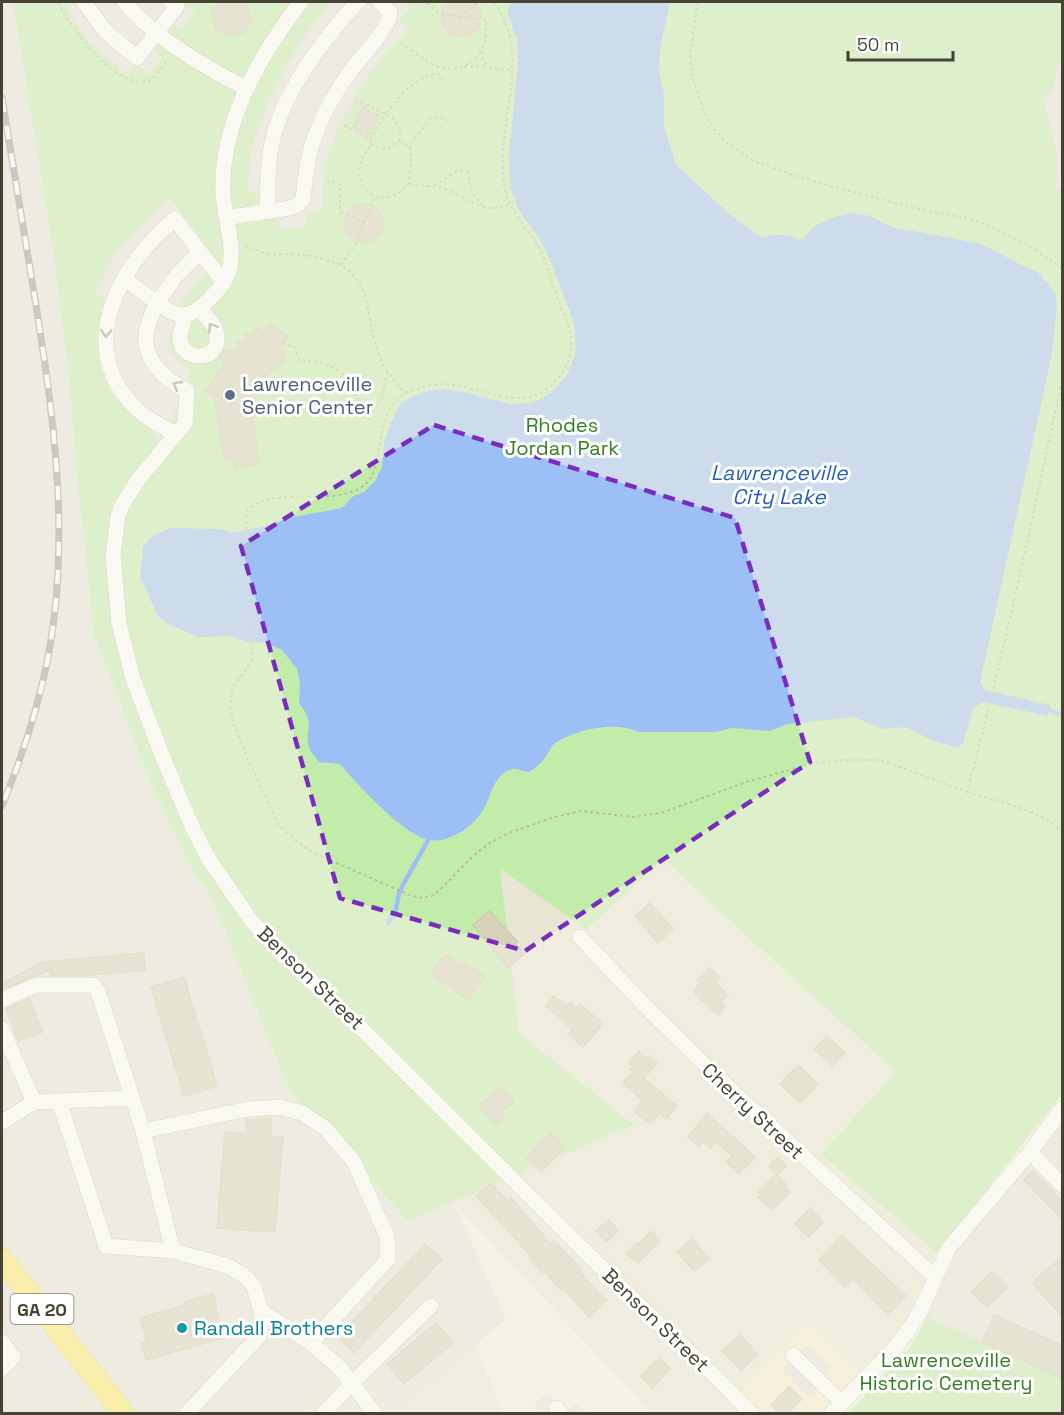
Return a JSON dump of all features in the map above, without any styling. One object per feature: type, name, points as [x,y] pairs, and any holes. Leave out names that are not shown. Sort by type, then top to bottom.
[{"type":"highway","name":"GA 20","points":[[2,1260],[124,1413]]},
{"type":"street","points":[[84,2],[104,30],[137,58],[177,6],[171,2]]},
{"type":"street","points":[[125,2],[141,19],[201,63],[246,88]]},
{"type":"street","points":[[125,279],[157,303],[180,315],[192,312],[224,282],[231,261],[223,194],[223,173],[233,129],[246,88],[282,28],[301,2]]},
{"type":"street","points":[[268,211],[269,158],[279,120],[298,82],[324,41],[358,2]]},
{"type":"street","points":[[226,218],[297,207],[301,204],[308,156],[323,118],[346,77],[384,29],[390,17],[390,12],[380,2]]},
{"type":"street","points":[[176,434],[138,410],[122,391],[108,360],[105,339],[112,304],[137,257],[154,236],[175,219],[224,282]]},
{"type":"street","points":[[157,303],[176,276],[200,252]]},
{"type":"street","name":"Benson Street","points":[[157,303],[146,331],[148,353],[165,378],[187,391],[185,423],[129,491],[118,516],[113,556],[116,601],[127,657],[145,713],[208,858],[252,922],[289,960],[369,1035],[646,1312],[752,1413]]},
{"type":"street","name":"Cherry Street","points":[[580,937],[713,1074],[934,1276]]},
{"type":"street","points":[[2,1000],[36,985],[93,985],[98,991],[143,1131],[173,1251]]},
{"type":"street","points":[[2,1029],[34,1102]]},
{"type":"street","points":[[2,1122],[34,1102],[132,1098]]},
{"type":"street","points":[[59,1101],[106,1246],[173,1251],[228,1266],[249,1280],[254,1287],[261,1311],[262,1322],[259,1336],[186,1413]]},
{"type":"street","points":[[143,1131],[248,1109],[280,1107],[302,1113],[326,1128],[354,1162],[387,1236],[388,1259],[311,1343]]},
{"type":"street","points":[[793,1355],[836,1408],[892,1351],[907,1332],[920,1312],[934,1276],[949,1248],[1030,1152],[1062,1109]]},
{"type":"street","points":[[1030,1152],[1062,1185]]},
{"type":"street","points":[[323,1413],[431,1306]]},
{"type":"street","points":[[261,1311],[311,1343],[341,1370],[375,1413]]},
{"type":"street","points":[[2,1342],[13,1357],[2,1369]]},
{"type":"path","points":[[58,2],[71,26],[84,43],[126,79],[148,81],[153,79],[164,63],[174,60]]},
{"type":"path","points":[[426,2],[440,14],[486,20],[486,36],[482,51],[483,60],[487,66]]},
{"type":"path","points":[[461,17],[478,2]]},
{"type":"path","points":[[494,2],[511,38],[512,70],[504,159],[504,186],[510,204],[544,256],[568,322],[572,342],[569,360],[564,371],[547,390],[528,398],[502,398],[444,384],[425,387],[405,394],[396,401],[388,415],[380,440],[375,471],[362,488],[322,497],[277,497],[261,500],[251,505],[244,518],[253,650],[250,662],[233,687],[230,705],[232,718],[248,760],[279,825],[314,853],[412,896],[423,898],[432,896],[446,885],[473,856],[488,844],[509,833],[551,818],[581,811],[624,817],[649,815],[676,808],[749,782],[815,764],[846,760],[881,760],[1039,816],[1054,823],[1062,832]]},
{"type":"path","points":[[698,2],[690,53],[692,75],[704,111],[714,129],[726,142],[753,161],[805,179],[914,208],[970,219],[990,226],[1028,245],[1062,268]]},
{"type":"path","points":[[401,43],[441,68],[487,66],[512,70]]},
{"type":"path","points":[[461,68],[473,61],[482,51]]},
{"type":"path","points":[[438,74],[441,68]]},
{"type":"path","points":[[445,82],[438,74],[431,74],[403,92],[385,114],[362,159],[360,173],[364,188],[375,196],[384,198],[402,191],[409,183],[410,147],[431,118],[441,117],[452,122]]},
{"type":"path","points":[[357,100],[395,119],[399,125],[399,141]]},
{"type":"path","points":[[344,125],[370,140]]},
{"type":"path","points":[[371,144],[380,149],[387,149],[399,141]]},
{"type":"path","points":[[399,141],[410,147]]},
{"type":"path","points":[[432,186],[458,170],[462,170],[468,173],[470,186],[476,199],[485,207]]},
{"type":"path","points":[[326,181],[340,185],[340,212],[364,223]]},
{"type":"path","points":[[409,183],[421,187],[432,186],[444,189],[472,204],[485,207],[503,208],[510,204]]},
{"type":"path","points":[[341,265],[356,243],[375,196]]},
{"type":"path","points":[[238,245],[268,254],[302,255],[341,265],[353,273],[363,288],[374,341],[388,372],[405,394]]},
{"type":"path","points":[[282,344],[295,347],[299,360],[322,362],[340,372],[353,388],[360,411],[365,414],[380,403],[388,372]]},
{"type":"path","points":[[967,792],[993,690],[1062,381]]},
{"type":"highlighted area","points":[[434,425],[735,518],[810,762],[525,951],[340,898],[241,546]]},
{"type":"shaded area","points":[[2,2],[13,2],[55,262],[94,635],[150,781],[190,866],[214,902],[292,991],[454,1204],[506,1319],[394,1412],[350,1363],[303,1413],[2,1414]]},
{"type":"shaded area","points":[[64,2],[184,2],[183,4],[195,13],[182,30],[173,24],[154,50],[162,57],[149,74],[136,64],[128,75],[88,40]]},
{"type":"shaded area","points":[[332,2],[404,2],[411,8],[399,19],[408,30],[371,72],[340,124],[324,166],[322,211],[306,211],[307,226],[280,229],[278,218],[260,221],[258,191],[247,192],[251,150],[267,105],[288,63],[307,33]]},
{"type":"shaded area","points":[[1062,57],[1062,190],[1056,190],[1057,156],[1043,95],[1054,91],[1056,70]]},
{"type":"shaded area","points":[[170,198],[218,262],[183,299],[169,340],[171,352],[175,358],[191,370],[172,420],[158,438],[120,404],[109,389],[99,361],[97,347],[101,310],[105,298],[95,293],[115,255],[126,241]]},
{"type":"shaded area","points":[[664,860],[898,1073],[821,1154],[937,1253],[908,1318],[894,1340],[861,1376],[808,1323],[741,1392],[763,1413],[652,1413],[454,1204],[292,991],[500,868],[586,929]]},
{"type":"shaded area","points":[[1062,1120],[1062,1378],[923,1316],[955,1249]]},
{"type":"shaded area","points":[[808,1323],[861,1376],[822,1413],[763,1413],[741,1392]]},
{"type":"shaded area","points":[[475,1344],[503,1413],[303,1414],[350,1363],[394,1411]]},
{"type":"shaded area","points":[[808,1344],[832,1367],[823,1376],[827,1380],[810,1397],[782,1370]]},
{"type":"shaded area","points":[[549,1393],[564,1412],[578,1403],[588,1413],[539,1413],[534,1403]]},
{"type":"green space","name":"Rhodes Jordan Park","points":[[13,2],[1062,2],[1062,1094],[937,1253],[821,1154],[896,1072],[664,860],[586,929],[500,869],[519,1033],[634,1125],[408,1221],[290,1091],[214,902],[190,866],[150,781],[94,635],[55,262]]},
{"type":"green space","name":"Lawrenceville Historic Cemetery","points":[[928,1317],[1062,1378],[1062,1413],[847,1414],[910,1347]]},
{"type":"water","name":"Lawrenceville City Lake","points":[[512,2],[670,2],[660,48],[659,73],[664,93],[664,126],[676,165],[734,218],[762,238],[776,235],[803,240],[817,225],[835,217],[853,213],[870,216],[892,227],[982,244],[1037,272],[1049,284],[1055,293],[1057,303],[1052,354],[980,682],[985,690],[1050,705],[1048,716],[983,702],[973,708],[963,743],[958,748],[931,740],[906,727],[883,729],[853,717],[788,724],[770,731],[732,728],[715,732],[638,732],[619,727],[586,730],[555,743],[541,763],[529,772],[514,769],[506,771],[498,779],[484,809],[472,824],[450,837],[430,840],[420,837],[395,820],[340,764],[319,762],[308,743],[309,723],[299,703],[300,683],[297,669],[282,650],[266,643],[248,642],[231,636],[199,637],[168,624],[157,615],[140,576],[143,547],[152,536],[170,528],[220,529],[234,533],[266,526],[288,518],[342,508],[352,497],[364,492],[375,481],[382,467],[384,443],[391,422],[401,403],[411,397],[444,389],[510,404],[528,403],[551,393],[567,375],[576,352],[574,323],[550,259],[540,239],[519,211],[510,186],[509,155],[518,62],[517,39],[507,11]]},
{"type":"building","points":[[218,2],[243,2],[248,5],[252,20],[243,33],[228,36],[215,28],[211,13]]},
{"type":"building","points":[[451,2],[473,2],[481,10],[480,26],[468,37],[452,35],[442,24],[443,8]]},
{"type":"building","points":[[363,107],[380,116],[369,136],[353,127]]},
{"type":"building","points":[[364,204],[378,209],[383,223],[378,237],[364,242],[350,237],[345,223],[350,209]]},
{"type":"building","name":"Lawrenceville Senior Center","points":[[270,323],[288,337],[280,347],[287,352],[284,357],[285,361],[260,379],[266,383],[251,404],[259,464],[235,468],[234,457],[224,459],[215,398],[206,391],[225,363],[219,358],[223,351],[239,349],[238,342],[246,341],[245,334],[251,333],[256,328],[263,333]]},
{"type":"building","points":[[650,903],[673,929],[658,943],[635,916]]},
{"type":"building","points":[[489,911],[518,942],[515,944],[524,954],[508,968],[473,925]]},
{"type":"building","points":[[144,953],[145,970],[88,975],[50,975],[50,970],[2,990],[2,984],[42,962]]},
{"type":"building","points":[[445,954],[461,966],[465,962],[485,977],[468,1000],[431,973]]},
{"type":"building","points":[[709,968],[720,977],[715,983],[728,995],[721,1003],[725,1006],[718,1015],[695,994],[697,993],[694,990],[700,983],[698,980]]},
{"type":"building","points":[[184,977],[217,1086],[184,1096],[151,987]]},
{"type":"building","points":[[554,996],[567,1006],[571,1002],[577,1008],[580,1004],[603,1024],[583,1047],[568,1034],[572,1029],[546,1006]]},
{"type":"building","points":[[30,998],[42,1032],[18,1041],[6,1009]]},
{"type":"building","points":[[827,1036],[845,1053],[832,1066],[814,1049]]},
{"type":"building","points":[[639,1051],[647,1059],[649,1056],[657,1063],[644,1078],[677,1106],[666,1119],[659,1114],[650,1124],[634,1111],[643,1101],[623,1083],[633,1072],[630,1069],[633,1066],[629,1063]]},
{"type":"building","points":[[798,1065],[818,1084],[800,1103],[780,1084]]},
{"type":"building","points":[[501,1087],[514,1102],[501,1113],[505,1117],[496,1125],[479,1106]]},
{"type":"building","points":[[707,1113],[755,1157],[739,1174],[726,1162],[732,1156],[716,1141],[710,1148],[703,1142],[699,1146],[688,1137]]},
{"type":"building","points":[[271,1118],[271,1136],[283,1137],[275,1232],[217,1228],[225,1132],[246,1134],[246,1120]]},
{"type":"building","points":[[550,1133],[565,1147],[541,1172],[526,1158]]},
{"type":"building","points":[[778,1157],[786,1166],[777,1175],[769,1166]]},
{"type":"building","points":[[1033,1171],[1062,1201],[1062,1219],[1024,1180]]},
{"type":"building","points":[[776,1174],[787,1185],[785,1187],[790,1192],[772,1210],[758,1197],[761,1195],[758,1192]]},
{"type":"building","points":[[491,1183],[508,1201],[511,1198],[551,1244],[554,1241],[582,1270],[580,1272],[606,1301],[589,1317],[563,1288],[561,1290],[544,1271],[542,1273],[530,1259],[532,1257],[476,1196]]},
{"type":"building","points":[[810,1208],[823,1222],[809,1237],[795,1224]]},
{"type":"building","points":[[609,1220],[618,1231],[606,1242],[596,1231]]},
{"type":"building","points":[[651,1231],[660,1240],[639,1262],[638,1260],[636,1262],[626,1253],[636,1243],[638,1245]]},
{"type":"building","points":[[842,1236],[906,1296],[888,1315],[853,1279],[845,1287],[819,1260]]},
{"type":"building","points":[[692,1239],[709,1259],[694,1271],[677,1252]]},
{"type":"building","points":[[425,1244],[442,1259],[354,1353],[338,1337]]},
{"type":"building","points":[[1062,1256],[1062,1316],[1032,1283]]},
{"type":"building","points":[[992,1271],[1008,1286],[987,1307],[972,1292]]},
{"type":"building","name":"Randall Brothers","points":[[213,1294],[223,1338],[146,1360],[142,1343],[147,1342],[140,1318]]},
{"type":"building","points":[[994,1315],[1062,1345],[1062,1378],[982,1342]]},
{"type":"building","points":[[436,1323],[453,1343],[404,1384],[387,1364]]},
{"type":"building","points":[[740,1335],[758,1355],[741,1370],[722,1351]]},
{"type":"building","points":[[660,1359],[670,1368],[653,1388],[641,1377],[655,1361],[657,1363]]},
{"type":"building","points":[[789,1386],[802,1399],[788,1413],[780,1413],[771,1405]]},
{"type":"waterway","points":[[1049,710],[1062,715]]},
{"type":"waterway","points":[[388,923],[395,913],[402,887],[428,840]]},
{"type":"railway","points":[[2,98],[47,378],[56,458],[59,539],[54,619],[41,691],[20,760],[2,806]]},
{"type":"place","name":"Lawrenceville Senior Center","points":[[230,395]]},
{"type":"place","name":"Randall Brothers","points":[[182,1328]]}]
